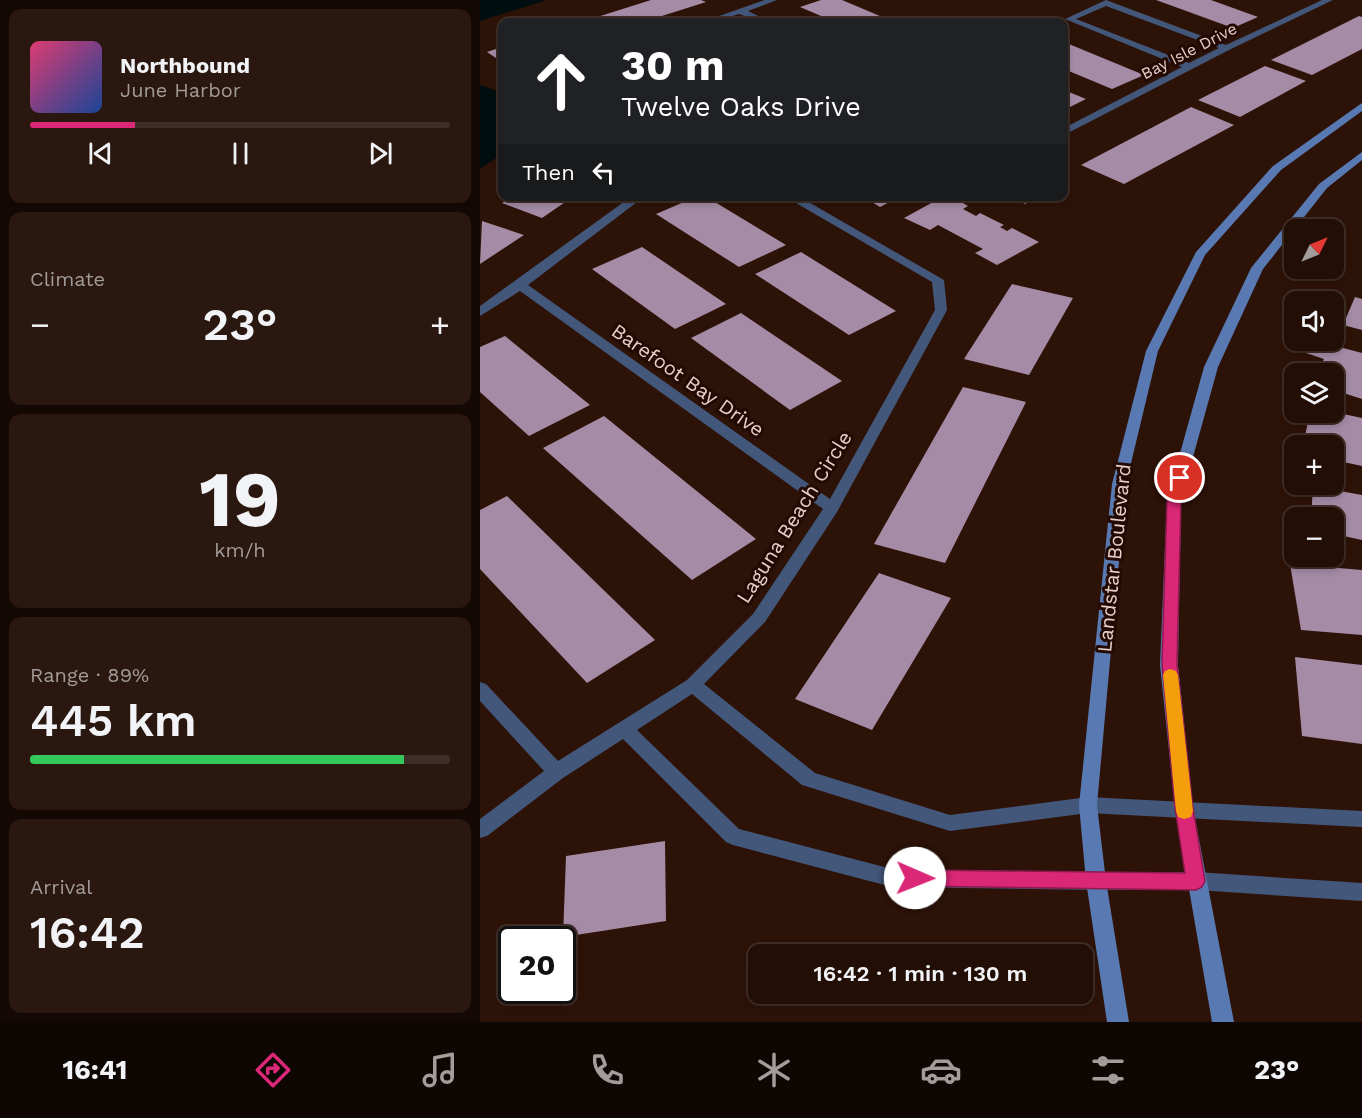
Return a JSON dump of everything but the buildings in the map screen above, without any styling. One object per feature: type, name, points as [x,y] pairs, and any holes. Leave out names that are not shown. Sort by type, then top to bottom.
[{"type":"main road","name":"Landstar Boulevard","points":[[1118,1022],[1096,881],[1088,805],[1119,484],[1152,351],[1200,254],[1277,168],[1362,106]]},
{"type":"main road","points":[[1223,1022],[1184,808],[1169,664],[1174,500],[1208,378],[1257,268],[1323,186],[1362,155]]},
{"type":"street","points":[[718,18],[773,0]]},
{"type":"street","name":"Bay Isle Drive","points":[[1068,130],[1226,48],[1329,0]]},
{"type":"street","points":[[1190,67],[1069,19],[1106,3],[1226,48]]},
{"type":"street","points":[[740,11],[757,18]]},
{"type":"street","points":[[480,312],[633,201]]},
{"type":"street","name":"Laguna Beach Circle","points":[[480,830],[556,772],[693,685],[759,618],[832,507],[942,310],[938,280],[798,201]]},
{"type":"street","name":"Barefoot Bay Drive","points":[[520,285],[832,507]]},
{"type":"street","points":[[693,685],[809,779],[950,823],[1088,805],[1184,808],[1362,819]]},
{"type":"street","points":[[480,689],[556,772]]},
{"type":"street","points":[[623,728],[733,836],[892,878],[1196,881],[1362,892]]},
{"type":"shaded area","points":[[480,0],[547,0],[480,21]]},
{"type":"shaded area","points":[[480,85],[498,92],[498,157],[480,169]]},
{"type":"slow traffic","points":[[1170,675],[1184,811]]},
{"type":"route","points":[[915,878],[1196,881],[1184,808],[1169,664],[1174,500],[1180,478]]}]
